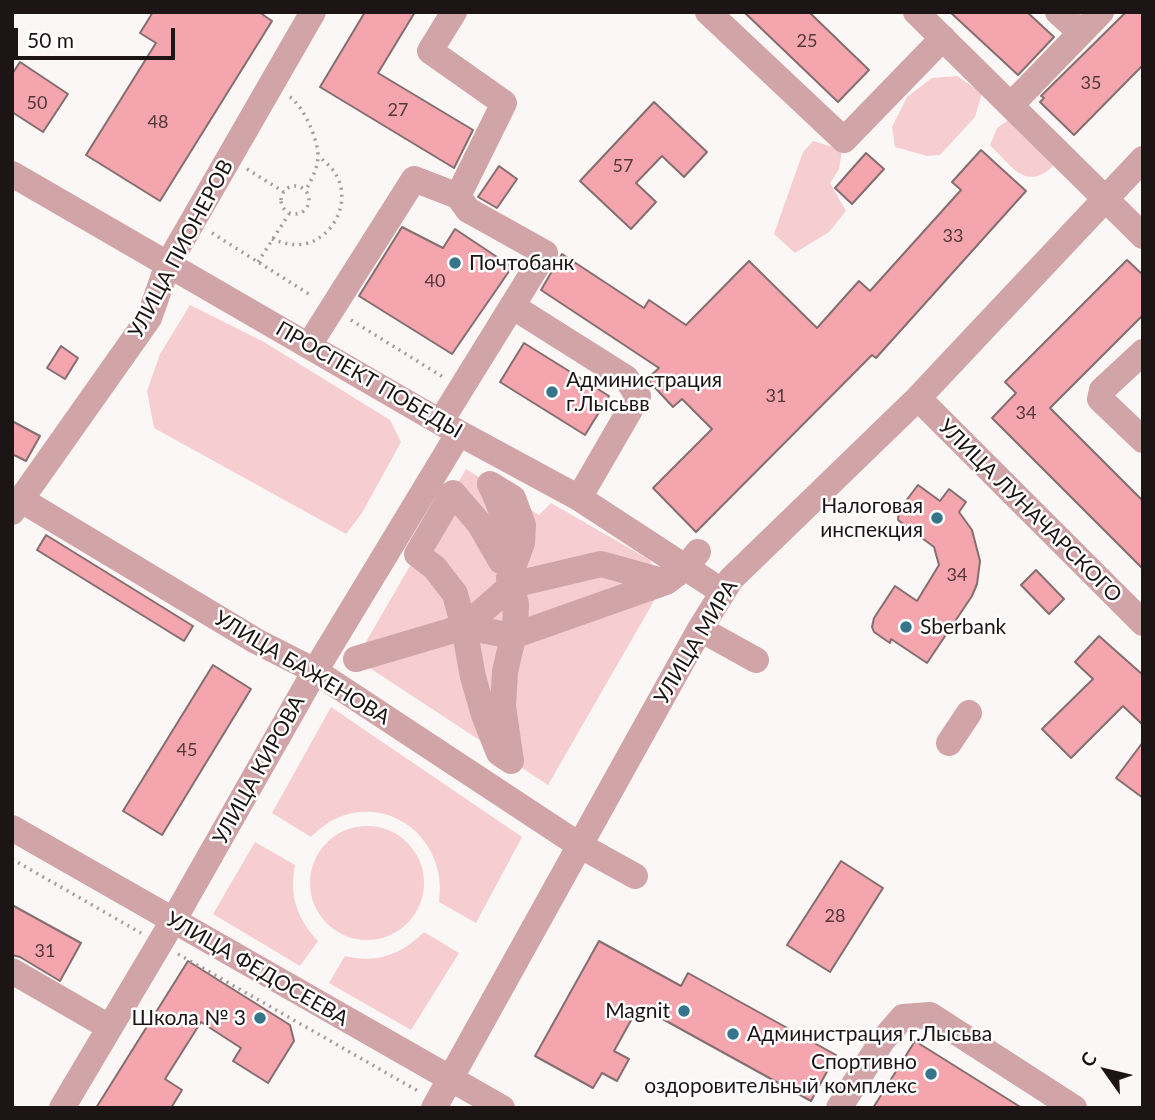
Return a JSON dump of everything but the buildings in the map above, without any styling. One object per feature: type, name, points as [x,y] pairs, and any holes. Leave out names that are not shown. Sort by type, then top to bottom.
[{"type":"street","name":"УЛИЦА ПИОНЕРОВ","points":[[16,506],[149,318],[168,264],[313,12]]},
{"type":"street","points":[[309,345],[414,179],[458,196],[504,103],[430,51],[454,12]]},
{"type":"street","points":[[708,12],[844,140],[943,38]]},
{"type":"street","points":[[916,12],[1143,236]]},
{"type":"street","points":[[1058,12],[1081,33]]},
{"type":"street","points":[[1011,105],[1101,12]]},
{"type":"street","name":"УЛИЦА МИРА","points":[[436,1105],[700,629],[731,579],[918,398],[1143,159]]},
{"type":"street","name":"ПРОСПЕКТ ПОБЕДЫ","points":[[12,174],[450,427],[579,498],[723,592]]},
{"type":"street","name":"УЛИЦА КИРОВА","points":[[62,1108],[315,671],[450,427],[512,306],[545,253],[468,210],[458,196]]},
{"type":"street","points":[[512,306],[626,377],[638,396],[579,498]]},
{"type":"street","points":[[1143,352],[1102,390],[1100,399],[1143,440]]},
{"type":"street","name":"УЛИЦА ЛУНАЧАРСКОГО","points":[[918,398],[1143,623]]},
{"type":"street","points":[[490,484],[513,498],[523,525],[522,543],[509,578],[516,604],[513,636],[505,671],[503,706],[506,738],[512,761],[499,753],[484,715],[473,677],[464,626],[455,594],[435,568],[417,554],[453,493],[479,523],[501,561],[506,550],[508,530],[490,484]]},
{"type":"street","name":"УЛИЦА БАЖЕНОВА","points":[[16,506],[256,641],[315,671],[579,845],[635,876]]},
{"type":"street","points":[[356,659],[464,626],[512,586],[601,564],[683,567]]},
{"type":"street","points":[[464,626],[513,636],[683,567]]},
{"type":"street","points":[[700,629],[756,660]]},
{"type":"street","points":[[949,743],[969,713]]},
{"type":"street","name":"УЛИЦА ФЕДОСЕЕВА","points":[[12,828],[166,932],[450,1078],[502,1108]]},
{"type":"street","points":[[12,971],[109,1027]]},
{"type":"street","points":[[839,1108],[881,1041],[903,1017],[930,1015],[1074,1108]]},
{"type":"path","points":[[271,84],[296,102],[311,128],[318,156],[314,174],[306,190]]},
{"type":"path","points":[[272,239],[288,244],[304,244],[319,238],[339,213],[342,197],[339,181],[331,167],[318,156]]},
{"type":"path","points":[[229,158],[284,192]]},
{"type":"path","points":[[294,186],[306,190],[310,203],[304,212],[295,215],[289,213],[281,203],[284,192],[294,186]]},
{"type":"path","points":[[258,262],[289,213]]},
{"type":"path","points":[[12,859],[166,932],[436,1105]]},
{"type":"shaded area","points":[[957,76],[982,93],[975,117],[940,155],[927,156],[895,147],[892,127],[907,97],[932,78]]},
{"type":"shaded area","points":[[1013,117],[1058,161],[1038,176],[1030,177],[1014,169],[990,145],[997,128]]},
{"type":"shaded area","points":[[813,141],[842,150],[839,169],[830,183],[846,211],[829,232],[795,253],[774,234],[803,152]]},
{"type":"shaded area","points":[[190,305],[264,342],[390,420],[401,442],[362,513],[346,534],[154,428],[147,391],[160,354]]},
{"type":"shaded area","points":[[466,469],[539,515],[551,503],[650,560],[662,587],[548,785],[356,659]]},
{"type":"shaded area","points":[[331,707],[522,837],[476,923],[439,902],[440,881],[436,862],[415,831],[400,820],[363,812],[342,816],[322,827],[311,837],[272,813]]},
{"type":"shaded area","points":[[367,826],[389,831],[407,843],[419,861],[424,883],[419,905],[407,923],[389,935],[367,940],[345,935],[327,923],[315,905],[310,883],[315,861],[327,843],[345,831]]},
{"type":"shaded area","points":[[255,842],[295,865],[293,886],[296,906],[318,941],[300,966],[213,914]]},
{"type":"shaded area","points":[[424,932],[459,953],[411,1030],[329,983],[345,956],[368,959],[388,955],[407,946]]},
{"type":"place","name":"Почтобанк","points":[[455,263]]},
{"type":"place","name":"Администрация г.Лысьвв","points":[[552,392]]},
{"type":"place","name":"Налоговая инспекция","points":[[937,518]]},
{"type":"place","name":"Sberbank","points":[[906,627]]},
{"type":"place","name":"Magnit","points":[[684,1011]]},
{"type":"place","name":"Школа № 3","points":[[260,1018]]},
{"type":"place","name":"Администрация г.Лысьва","points":[[733,1034]]},
{"type":"place","name":"Спортивно оздоровительный комплекс","points":[[931,1074]]}]
